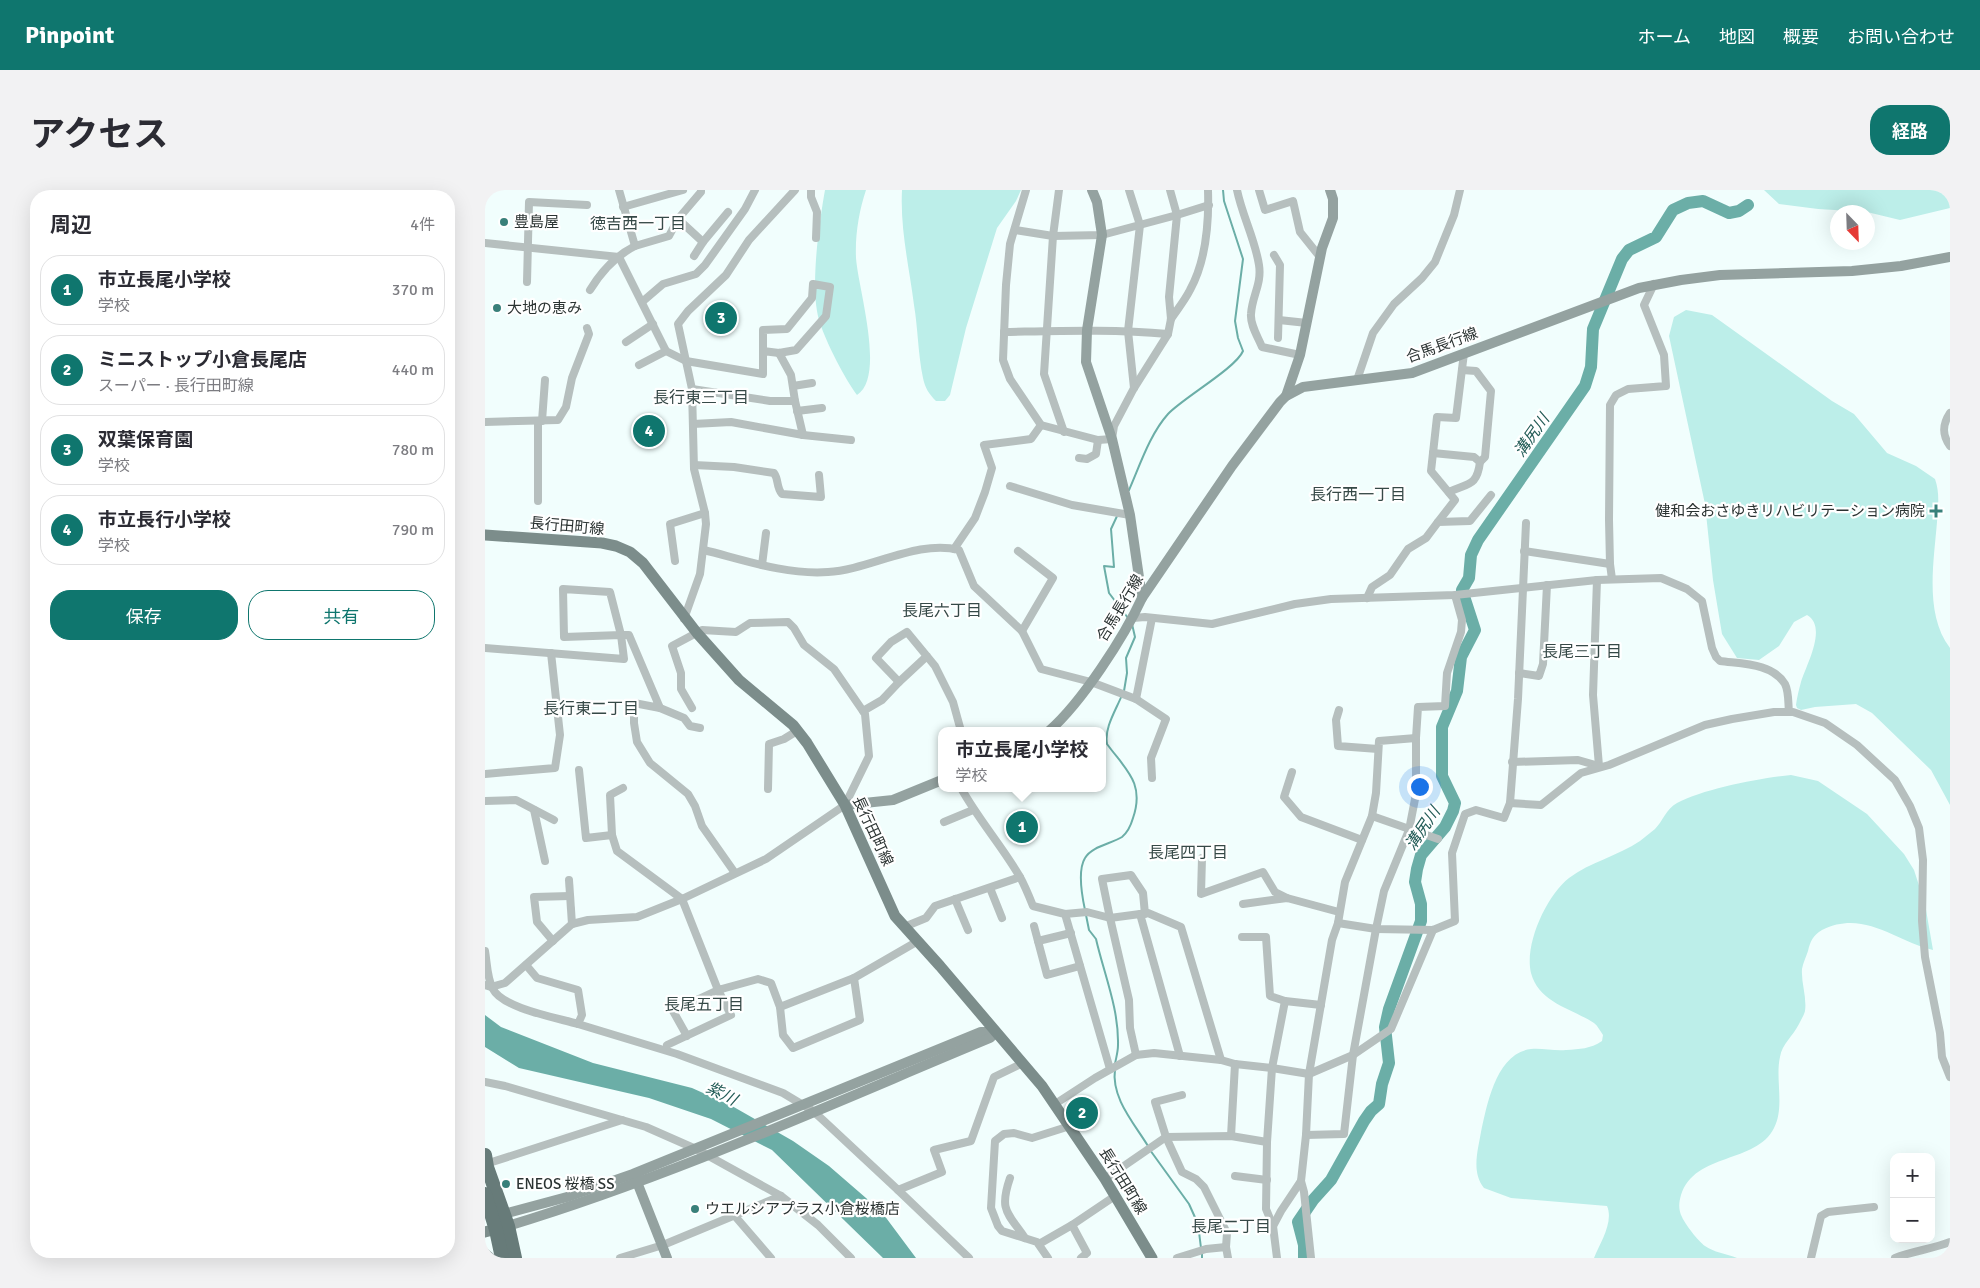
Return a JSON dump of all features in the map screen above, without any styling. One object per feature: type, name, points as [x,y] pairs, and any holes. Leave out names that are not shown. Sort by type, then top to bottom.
[{"type":"highway","points":[[486,1160],[502,1258]]},
{"type":"highway","points":[[485,1194],[495,1223],[515,1258]]},
{"type":"main road","name":"長行田町線","points":[[485,535],[602,543],[630,552],[643,563],[684,619],[739,680],[797,731],[807,743],[845,805],[888,904],[904,927],[1023,1063],[1055,1104],[1105,1178],[1152,1258]]},
{"type":"street","points":[[619,190],[635,246]]},
{"type":"street","points":[[623,207],[683,190]]},
{"type":"street","points":[[590,290],[602,271],[624,252],[635,246],[669,236],[677,219],[701,190]]},
{"type":"street","points":[[642,302],[663,284],[696,274],[705,265],[745,209],[755,190]]},
{"type":"street","points":[[684,619],[700,574],[704,550],[705,513],[694,465],[692,389],[678,324],[688,311],[726,275],[749,240],[795,190]]},
{"type":"street","points":[[811,190],[811,198],[817,212],[816,238]]},
{"type":"street","points":[[1026,190],[1011,244],[1007,277],[1003,360],[1009,379],[1041,425],[1098,440],[1112,439]]},
{"type":"street","points":[[1059,190],[1053,236],[1044,374],[1064,432]]},
{"type":"street","points":[[1092,190],[1097,202],[1102,234],[1087,330],[1086,362],[1112,439],[1130,515],[1142,598]]},
{"type":"street","points":[[1129,190],[1140,225],[1129,331],[1134,388]]},
{"type":"street","points":[[1112,439],[1114,426],[1134,388],[1168,334],[1171,319],[1169,297],[1177,215],[1170,190]]},
{"type":"street","points":[[1171,319],[1191,289],[1200,265],[1209,220],[1208,190]]},
{"type":"street","points":[[1237,190],[1239,203],[1256,249],[1259,266],[1260,283],[1253,300],[1251,316],[1253,326],[1262,347],[1300,355]]},
{"type":"street","points":[[1259,190],[1265,210],[1293,200],[1300,232],[1320,257]]},
{"type":"street","points":[[1286,396],[1300,355],[1320,257],[1333,218],[1333,199],[1329,190]]},
{"type":"street","points":[[1357,380],[1373,333],[1394,304],[1422,278],[1435,262],[1454,215],[1460,190]]},
{"type":"street","points":[[527,282],[529,202],[587,205]]},
{"type":"street","points":[[1015,230],[1053,236],[1102,234],[1209,205]]},
{"type":"street","points":[[695,256],[703,242],[729,212]]},
{"type":"street","points":[[677,219],[703,242]]},
{"type":"street","points":[[485,243],[619,257]]},
{"type":"street","points":[[1274,255],[1280,265],[1278,338]]},
{"type":"street","points":[[619,257],[667,351],[686,361],[763,374],[763,352],[763,330],[787,330],[812,298],[813,284],[830,287],[826,316],[796,350],[779,353],[763,352]]},
{"type":"street","name":"合馬長行線","points":[[1053,727],[1091,682],[1133,618],[1142,598],[1232,466],[1286,396],[1303,387],[1412,373],[1608,299],[1654,284],[1720,275],[1852,271],[1901,266],[1950,257]]},
{"type":"street","points":[[1612,579],[1610,564],[1611,405],[1616,395],[1627,389],[1666,386],[1664,355],[1643,305],[1654,284]]},
{"type":"street","points":[[1279,320],[1307,323]]},
{"type":"street","points":[[625,342],[653,324]]},
{"type":"street","points":[[485,422],[558,420],[566,406],[572,378],[589,334],[587,328]]},
{"type":"street","points":[[1004,332],[1087,330],[1168,334]]},
{"type":"street","points":[[639,365],[667,351]]},
{"type":"street","points":[[779,353],[791,375],[803,435]]},
{"type":"street","points":[[1367,598],[1372,587],[1390,575],[1408,549],[1426,538],[1455,500],[1431,471],[1437,417],[1456,418],[1464,353]]},
{"type":"street","points":[[1449,492],[1475,481],[1480,462],[1485,457],[1491,391],[1476,371],[1462,370]]},
{"type":"street","points":[[538,501],[540,421],[545,380]]},
{"type":"street","points":[[793,386],[812,383]]},
{"type":"street","points":[[692,389],[770,401],[795,401]]},
{"type":"street","points":[[797,411],[822,408]]},
{"type":"street","points":[[1950,414],[1945,420],[1943,430],[1950,446]]},
{"type":"street","points":[[693,424],[731,422],[803,435],[851,440]]},
{"type":"street","points":[[954,549],[975,518],[992,468],[984,445],[1031,439],[1041,425]]},
{"type":"street","points":[[1079,458],[1087,459],[1097,454],[1098,440]]},
{"type":"street","points":[[1433,453],[1474,457],[1480,462]]},
{"type":"street","points":[[694,465],[734,467],[774,473],[778,479],[778,489],[782,494],[821,498],[819,475]]},
{"type":"street","points":[[1010,486],[1072,505],[1130,515]]},
{"type":"street","points":[[1438,522],[1470,520],[1491,495]]},
{"type":"street","points":[[675,561],[670,524],[705,513]]},
{"type":"street","points":[[1338,923],[1376,929],[1433,930],[1455,921],[1452,853],[1465,814],[1476,810],[1504,818],[1510,803],[1519,673],[1526,523]]},
{"type":"street","points":[[762,565],[766,533]]},
{"type":"street","points":[[704,550],[791,571],[831,572],[898,554],[936,548],[959,550],[974,586],[1022,630],[1041,669],[1091,682],[1136,699],[1166,719],[1151,758],[1152,778]]},
{"type":"street","points":[[1018,551],[1053,578],[1022,630]]},
{"type":"street","points":[[1524,551],[1610,564]]},
{"type":"street","points":[[1133,618],[1212,624],[1295,604],[1331,599],[1455,595],[1597,580],[1661,578],[1693,593],[1702,601],[1716,657],[1720,661],[1761,666],[1774,672],[1785,685],[1788,695],[1789,712]]},
{"type":"street","points":[[1597,580],[1593,695],[1599,766]]},
{"type":"street","points":[[1519,673],[1539,676],[1543,664],[1547,585]]},
{"type":"street","points":[[485,648],[624,659],[621,635],[610,592],[563,589],[564,637],[621,635],[629,635],[660,708]]},
{"type":"street","points":[[1306,1135],[1344,1134],[1353,1055],[1384,891],[1409,830],[1416,794],[1418,707],[1445,706],[1447,673],[1461,632],[1462,620],[1455,595]]},
{"type":"street","points":[[1136,699],[1152,618]]},
{"type":"street","points":[[692,708],[681,689],[681,673],[672,646],[702,630],[736,632],[750,623],[787,622],[794,628],[804,645],[834,669],[863,711],[869,756],[845,805]]},
{"type":"street","points":[[899,682],[876,658],[891,642],[907,632],[935,666],[953,702],[960,727]]},
{"type":"street","points":[[485,774],[555,768],[560,734],[551,653]]},
{"type":"street","points":[[863,711],[882,700],[927,656]]},
{"type":"street","points":[[700,728],[691,726],[684,718],[660,708],[634,703],[634,723],[637,742],[650,763],[688,794],[695,806],[702,826],[735,873]]},
{"type":"street","points":[[1339,710],[1336,720],[1338,746],[1378,749]]},
{"type":"street","points":[[1510,803],[1541,805],[1581,773],[1599,766],[1609,765],[1705,725],[1749,716],[1789,712],[1825,723],[1857,745],[1895,780],[1910,806],[1919,828],[1923,860],[1921,921],[1925,956],[1940,1033],[1942,1057],[1950,1077]]},
{"type":"street","points":[[768,789],[769,744],[784,739],[797,731]]},
{"type":"street","points":[[1311,1258],[1304,1192],[1301,1181],[1306,1135],[1309,1074],[1332,940],[1338,923],[1345,882],[1372,816],[1376,793],[1379,741],[1416,738]]},
{"type":"street","points":[[1512,762],[1578,760],[1599,766]]},
{"type":"street","points":[[579,770],[586,838],[612,835]]},
{"type":"street","points":[[1292,772],[1284,797],[1301,817],[1362,840]]},
{"type":"street","points":[[488,986],[505,983],[571,924],[588,920],[637,917],[682,899],[767,859],[845,805],[893,800],[938,782]]},
{"type":"street","points":[[623,788],[610,794],[612,835],[617,851],[682,899],[718,990],[731,1015],[667,1045]]},
{"type":"street","points":[[963,792],[973,810],[984,823],[1020,877],[1033,906],[1065,914],[1087,912],[1110,918],[1148,913],[1181,927],[1221,1060]]},
{"type":"street","points":[[485,801],[516,800],[554,820]]},
{"type":"street","points":[[534,810],[545,862]]},
{"type":"street","points":[[944,822],[973,810]]},
{"type":"street","points":[[1372,816],[1438,839]]},
{"type":"street","points":[[1202,858],[1201,894],[1263,872],[1275,892],[1287,898],[1339,912]]},
{"type":"street","points":[[1136,1055],[1130,1028],[1129,1000],[1102,879],[1131,876],[1143,893],[1143,914],[1180,1056]]},
{"type":"street","points":[[904,927],[926,918],[935,906],[1020,877]]},
{"type":"street","points":[[569,880],[571,924]]},
{"type":"street","points":[[989,888],[1002,918]]},
{"type":"street","points":[[553,940],[537,922],[534,898],[570,896]]},
{"type":"street","points":[[1243,904],[1287,898]]},
{"type":"street","points":[[955,899],[968,930]]},
{"type":"street","points":[[1065,914],[1110,1069]]},
{"type":"street","points":[[1034,926],[1047,975],[1080,966]]},
{"type":"street","points":[[1055,1104],[1136,1055],[1154,1053],[1221,1060],[1235,1064],[1309,1074],[1353,1055],[1391,1029],[1433,930]]},
{"type":"street","points":[[1038,941],[1071,933]]},
{"type":"street","points":[[1242,937],[1266,937],[1269,996],[1285,1001],[1321,1005]]},
{"type":"street","points":[[781,1007],[854,978],[918,941]]},
{"type":"street","points":[[485,950],[488,986],[496,995],[520,1008],[677,1054],[783,1093],[898,1190],[969,1258]]},
{"type":"street","points":[[526,965],[537,978],[578,990],[582,1015],[579,1024]]},
{"type":"street","points":[[687,1036],[673,1010],[718,990],[758,979],[771,982],[781,1007],[783,1035],[793,1048],[859,1020],[854,978]]},
{"type":"street","points":[[1277,1258],[1273,1226],[1266,1209],[1267,1142],[1272,1068],[1285,1001]]},
{"type":"street","points":[[635,1178],[696,1150],[719,1145],[804,1110],[981,1032],[996,1032]]},
{"type":"street","points":[[898,1190],[942,1172],[934,1150],[971,1141],[994,1077],[1023,1063]]},
{"type":"street","points":[[1231,1136],[1235,1064]]},
{"type":"street","points":[[485,1082],[623,1119],[646,1127],[696,1150],[781,1196],[818,1225],[851,1258]]},
{"type":"street","points":[[1182,1095],[1155,1102],[1166,1137],[1182,1172],[1196,1179],[1204,1187],[1227,1233],[1226,1247],[1228,1258]]},
{"type":"street","points":[[486,1160],[623,1119]]},
{"type":"street","points":[[1048,1258],[1039,1244],[1003,1231],[997,1226],[991,1208],[995,1141],[1004,1134],[1014,1133],[1032,1138],[1070,1126]]},
{"type":"street","points":[[1105,1178],[1166,1137],[1231,1136],[1267,1142]]},
{"type":"street","points":[[495,1223],[567,1197],[706,1156],[719,1145]]},
{"type":"street","points":[[1235,1176],[1267,1180]]},
{"type":"street","points":[[635,1178],[667,1258]]},
{"type":"street","points":[[1010,1178],[1005,1189],[1004,1208],[1025,1238]]},
{"type":"street","points":[[1273,1226],[1301,1181]]},
{"type":"street","points":[[620,1258],[663,1245],[781,1196]]},
{"type":"street","points":[[1039,1244],[1072,1225],[1115,1196]]},
{"type":"street","points":[[1811,1258],[1821,1216],[1829,1212],[1874,1207]]},
{"type":"street","points":[[734,1215],[771,1258]]},
{"type":"street","points":[[1072,1225],[1087,1254],[1081,1258]]},
{"type":"street","points":[[1895,1258],[1909,1252],[1938,1247],[1950,1242]]},
{"type":"street","points":[[1177,1258],[1206,1249],[1226,1247]]},
{"type":"shaded area","points":[[825,190],[866,190],[858,223],[856,258],[870,352],[869,370],[865,385],[857,395],[831,350],[817,310],[815,294],[816,258]]},
{"type":"shaded area","points":[[902,190],[1021,190],[1016,201],[997,228],[966,328],[950,395],[945,401],[936,401],[926,388],[923,378],[904,233]]},
{"type":"shaded area","points":[[1764,190],[1950,190],[1950,208],[1900,220],[1875,214],[1875,205],[1830,205],[1830,210],[1779,204]]},
{"type":"shaded area","points":[[1686,310],[1712,315],[1832,401],[1854,414],[1887,453],[1916,466],[1935,479],[1938,500],[1933,570],[1934,603],[1942,634],[1950,648],[1950,805],[1931,770],[1872,713],[1856,704],[1801,710],[1797,708],[1800,687],[1816,637],[1816,628],[1813,621],[1807,615],[1794,622],[1779,646],[1759,660],[1737,658],[1722,634],[1713,580],[1705,504],[1669,336],[1674,317]]},
{"type":"shaded area","points":[[1791,775],[1818,781],[1867,814],[1904,854],[1914,870],[1925,904],[1933,950],[1879,929],[1852,923],[1837,924],[1822,930],[1812,939],[1802,969],[1805,1011],[1797,1028],[1781,1052],[1779,1066],[1779,1111],[1774,1128],[1754,1148],[1699,1171],[1688,1181],[1680,1198],[1679,1208],[1682,1217],[1699,1240],[1712,1250],[1737,1258],[1594,1258],[1608,1226],[1609,1212],[1607,1206],[1511,1198],[1484,1188],[1478,1175],[1477,1153],[1486,1108],[1495,1082],[1509,1060],[1519,1053],[1531,1049],[1580,1049],[1593,1046],[1602,1041],[1603,1035],[1595,1024],[1548,998],[1535,983],[1531,973],[1530,961],[1531,948],[1539,921],[1553,896],[1569,878],[1577,872],[1640,841],[1658,826],[1670,808],[1677,803],[1701,793],[1732,785]]},
{"type":"shaded area","points":[[485,1015],[501,1027],[593,1063],[692,1088],[732,1106],[793,1141],[829,1166],[881,1211],[916,1258],[883,1258],[772,1150],[711,1119],[649,1098],[519,1068],[485,1047]]},
{"type":"waterway","points":[[1129,490],[1151,440],[1168,414],[1230,366],[1243,351],[1235,321],[1243,259],[1224,201],[1223,190]]},
{"type":"waterway","name":"溝尻川","points":[[1304,1258],[1304,1245],[1298,1222],[1313,1200],[1331,1180],[1364,1121],[1379,1104],[1382,1084],[1389,1063],[1385,1027],[1389,1009],[1421,921],[1421,904],[1415,882],[1417,869],[1421,855],[1445,827],[1455,803],[1442,776],[1442,727],[1457,691],[1461,657],[1475,630],[1462,590],[1469,578],[1471,555],[1478,540],[1585,386],[1591,367],[1593,329],[1622,259],[1629,250],[1656,237],[1673,210],[1688,203],[1703,201],[1729,213],[1739,211],[1748,205]]},
{"type":"waterway","points":[[1118,514],[1111,529],[1114,567],[1104,566],[1109,593],[1128,618]]},
{"type":"waterway","points":[[1124,691],[1127,673],[1126,658],[1135,637],[1132,624]]},
{"type":"waterway","points":[[1085,910],[1081,876],[1085,858],[1092,851],[1122,837],[1128,831],[1136,806],[1137,795],[1132,778],[1107,744],[1109,725],[1122,695]]},
{"type":"waterway","points":[[1086,915],[1089,930],[1096,939],[1114,1005],[1118,1032],[1115,1064]]},
{"type":"waterway","points":[[1115,1069],[1115,1080],[1120,1100],[1148,1146]]},
{"type":"waterway","points":[[1150,1150],[1189,1204],[1198,1224],[1201,1248]]},
{"type":"waterway","points":[[1202,1252],[1202,1258]]},
{"type":"railway","points":[[485,1248],[497,1258]]},
{"type":"place","name":"豊島屋","points":[[504,222]]},
{"type":"place","name":"大地の恵み","points":[[497,308]]},
{"type":"place","name":"双葉保育園","points":[[721,318]]},
{"type":"place","name":"市立長行小学校","points":[[649,431]]},
{"type":"place","name":"健和会おさゆきリハビリテーション病院","points":[[1936,511]]},
{"type":"place","name":"市立長尾小学校","points":[[1022,827]]},
{"type":"place","name":"ミニストップ小倉長尾店","points":[[1082,1113]]},
{"type":"place","name":"ENEOS 桜橋 SS","points":[[506,1184]]},
{"type":"place","name":"ウエルシアプラス小倉桜橋店","points":[[695,1209]]},
{"type":"district","name":"徳吉西一丁目","points":[[638,223]]},
{"type":"district","name":"長行東三丁目","points":[[701,397]]},
{"type":"district","name":"長行西一丁目","points":[[1358,494]]},
{"type":"district","name":"長尾六丁目","points":[[942,610]]},
{"type":"district","name":"長尾三丁目","points":[[1582,651]]},
{"type":"district","name":"長行東二丁目","points":[[591,708]]},
{"type":"district","name":"長尾四丁目","points":[[1188,852]]},
{"type":"district","name":"長尾五丁目","points":[[704,1004]]},
{"type":"district","name":"長尾二丁目","points":[[1231,1226]]},
{"type":"water label","name":"紫川","points":[[722,1093]]}]
